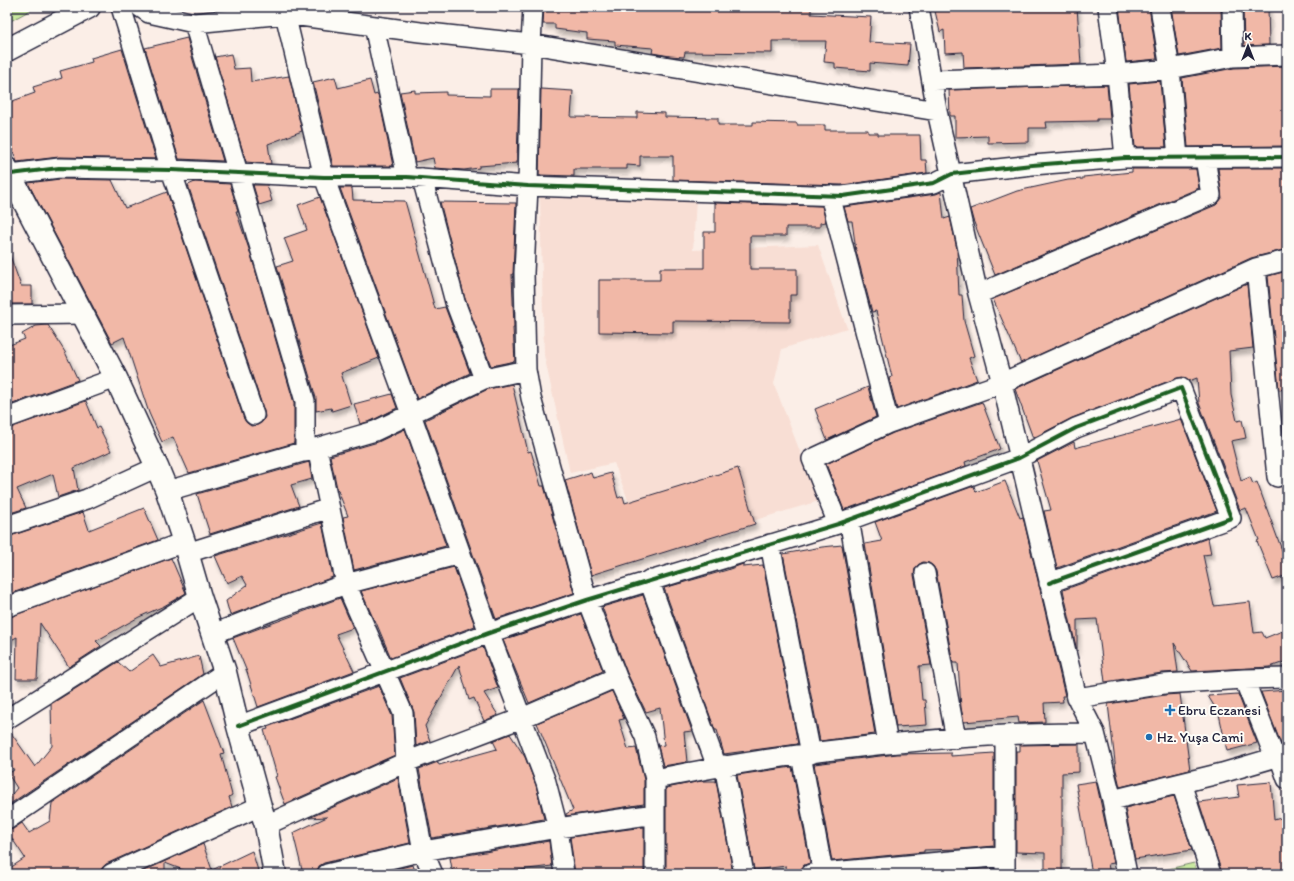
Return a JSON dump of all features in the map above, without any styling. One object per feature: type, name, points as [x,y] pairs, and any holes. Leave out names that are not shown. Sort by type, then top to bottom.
[{"type":"main road","points":[[7,50],[89,7]]},
{"type":"main road","points":[[9,171],[84,314],[116,378],[157,467],[186,548],[200,597],[226,672],[238,726],[263,816],[275,874]]},
{"type":"street","points":[[121,7],[171,170],[254,415]]},
{"type":"street","points":[[140,7],[149,13],[194,23],[285,14],[531,44],[937,111]]},
{"type":"street","points":[[533,7],[524,273],[526,370],[531,398],[587,600],[617,677],[645,737],[655,780],[655,874]]},
{"type":"street","points":[[919,7],[933,80],[937,111],[978,294],[1002,383],[1077,698],[1096,733],[1112,800],[1127,874]]},
{"type":"street","points":[[1108,7],[1117,74],[1125,158]]},
{"type":"street","points":[[1160,7],[1170,69],[1178,158]]},
{"type":"street","points":[[1232,7],[1233,57]]},
{"type":"street","points":[[285,14],[324,177],[411,414],[460,554],[546,782],[558,828],[564,874]]},
{"type":"street","points":[[194,23],[305,401],[311,450],[330,508],[346,584],[403,713],[406,762],[423,851],[432,874]]},
{"type":"street","points":[[374,26],[414,177],[455,302],[484,379]]},
{"type":"street","points":[[933,80],[1117,74],[1170,69],[1233,57],[1287,55]]},
{"type":"street","points":[[9,171],[59,168],[238,172],[324,177],[414,177],[528,186],[843,196],[934,183],[952,174],[1032,165],[1125,158],[1287,157]]},
{"type":"street","points":[[978,294],[1211,194],[1205,158]]},
{"type":"street","points":[[830,195],[889,423]]},
{"type":"street","points":[[888,744],[843,521],[812,459],[889,423],[1002,383],[1256,268],[1287,260]]},
{"type":"street","points":[[1256,268],[1277,477]]},
{"type":"street","points":[[7,315],[84,314]]},
{"type":"street","points":[[166,491],[375,431],[484,379],[526,370]]},
{"type":"street","points":[[7,418],[116,378]]},
{"type":"street","points":[[238,726],[489,633],[649,580],[843,521],[1019,458],[1076,428],[1181,388],[1231,518],[1049,583]]},
{"type":"street","points":[[7,526],[87,499],[157,467]]},
{"type":"street","points":[[7,607],[186,548],[330,508]]},
{"type":"street","points":[[770,544],[806,754],[817,873],[1004,865],[1005,735]]},
{"type":"street","points":[[213,634],[346,584],[460,554]]},
{"type":"street","points":[[925,573],[956,738]]},
{"type":"street","points":[[649,580],[721,766],[744,874]]},
{"type":"street","points":[[7,719],[200,597]]},
{"type":"street","points":[[7,820],[226,672]]},
{"type":"street","points":[[111,874],[522,718],[617,677]]},
{"type":"street","points":[[1077,698],[1164,684],[1287,678]]},
{"type":"street","points":[[1244,679],[1280,756],[1287,779]]},
{"type":"street","points":[[655,780],[721,766],[888,744],[1005,735],[1096,733]]},
{"type":"street","points":[[1112,800],[1280,756]]},
{"type":"street","points":[[1181,783],[1211,874]]},
{"type":"street","points":[[327,874],[423,851],[558,828],[655,814]]},
{"type":"shaded area","points":[[540,198],[696,199],[693,250],[818,245],[847,328],[782,349],[774,384],[819,501],[648,552],[614,463],[570,473],[544,355]]},
{"type":"green space","points":[[7,7],[36,7],[7,23]]},
{"type":"green space","points":[[1194,863],[1197,874],[1147,874]]},
{"type":"building","points":[[544,7],[660,7],[688,9],[688,7],[811,8],[811,14],[871,17],[869,42],[910,44],[908,66],[870,63],[870,71],[835,68],[835,63],[824,62],[826,41],[772,41],[772,53],[685,52],[684,57],[670,56],[652,53],[653,48],[615,45],[615,41],[587,39],[587,33],[555,29],[555,24],[543,24]]},
{"type":"building","points":[[934,7],[1077,7],[1081,64],[964,68],[963,52],[945,53],[944,30],[940,32]]},
{"type":"building","points":[[1119,7],[1149,7],[1157,59],[1126,62]]},
{"type":"building","points":[[1171,7],[1221,7],[1222,48],[1179,56]]},
{"type":"building","points":[[1243,7],[1268,7],[1269,45],[1244,46]]},
{"type":"building","points":[[187,38],[223,161],[179,159],[145,48]]},
{"type":"building","points":[[122,49],[156,159],[59,157],[17,162],[7,135],[7,103],[35,93],[33,87],[62,78],[60,71],[92,62],[91,58]]},
{"type":"building","points":[[231,54],[234,69],[250,68],[251,82],[289,76],[302,131],[268,144],[271,164],[246,162],[215,57]]},
{"type":"building","points":[[1287,66],[1287,146],[1188,147],[1182,78],[1234,68]]},
{"type":"building","points":[[335,77],[338,88],[370,80],[374,95],[378,94],[393,166],[333,166],[313,82]]},
{"type":"building","points":[[1160,81],[1166,147],[1135,147],[1129,84]]},
{"type":"building","points":[[1107,85],[1110,119],[1097,119],[1097,121],[1046,122],[1047,128],[1029,128],[1029,142],[988,143],[988,136],[955,137],[955,116],[950,116],[949,90]]},
{"type":"building","points":[[490,89],[519,89],[517,163],[479,166],[479,168],[464,170],[435,168],[433,158],[415,162],[400,92],[415,90],[415,93],[446,92],[446,95],[490,96]]},
{"type":"building","points":[[541,89],[573,91],[571,117],[637,118],[637,112],[665,113],[665,117],[718,118],[718,125],[753,125],[753,122],[797,123],[797,125],[825,125],[825,130],[868,130],[868,133],[878,133],[878,135],[920,135],[921,160],[926,160],[927,173],[842,185],[673,180],[673,156],[640,156],[640,166],[627,165],[627,169],[574,169],[574,176],[539,175]]},
{"type":"building","points":[[1218,168],[1287,168],[1287,249],[1251,258],[1021,363],[993,299],[1216,205],[1222,198]]},
{"type":"building","points":[[1132,169],[1196,169],[1199,188],[995,275],[970,209],[1017,191],[1068,180],[1083,179],[1083,177],[1132,172]]},
{"type":"building","points":[[60,179],[112,180],[125,208],[167,192],[244,419],[251,426],[262,422],[265,417],[264,411],[188,185],[195,182],[230,184],[238,211],[236,211],[251,255],[294,403],[294,443],[189,473],[173,437],[162,442],[149,413],[124,337],[112,343],[28,183]]},
{"type":"building","points":[[253,185],[267,185],[272,201],[259,205]]},
{"type":"building","points":[[340,188],[352,188],[353,200],[405,201],[435,309],[445,307],[470,373],[417,399]]},
{"type":"building","points":[[941,192],[944,219],[950,217],[957,249],[959,295],[962,295],[964,321],[974,356],[969,358],[977,380],[897,409],[889,378],[892,377],[876,311],[872,312],[856,251],[852,221],[848,221],[844,207],[936,194]]},
{"type":"building","points":[[320,197],[379,358],[341,373],[351,405],[332,411],[331,408],[316,411],[316,398],[277,266],[293,261],[284,238],[307,230],[298,205]]},
{"type":"building","points":[[440,202],[516,203],[512,274],[515,361],[491,366],[465,299]]},
{"type":"building","points":[[715,203],[822,206],[826,222],[820,223],[820,227],[786,227],[786,236],[750,236],[750,269],[797,269],[797,295],[790,295],[790,322],[673,321],[673,333],[599,332],[599,280],[660,280],[660,268],[704,268],[704,232],[715,232]]},
{"type":"building","points":[[7,253],[9,253],[21,286],[32,286],[32,304],[7,304]]},
{"type":"building","points":[[1287,271],[1287,389],[1279,390],[1268,276]]},
{"type":"building","points":[[1247,284],[1253,348],[1229,351],[1231,395],[1237,421],[1242,420],[1246,438],[1231,441],[1241,481],[1250,477],[1253,484],[1257,482],[1287,564],[1287,575],[1273,580],[1257,541],[1259,540],[1246,508],[1240,510],[1199,403],[1197,378],[1189,381],[1183,377],[1177,378],[1072,418],[1033,438],[1015,389]]},
{"type":"building","points":[[48,325],[65,352],[78,380],[7,406],[7,346],[25,339],[22,334],[36,326]]},
{"type":"building","points":[[512,384],[528,452],[531,451],[541,486],[544,486],[574,593],[496,619],[425,420],[488,389]]},
{"type":"building","points":[[868,387],[876,417],[827,440],[815,409]]},
{"type":"building","points":[[392,394],[397,408],[371,421],[360,424],[354,404]]},
{"type":"building","points":[[86,401],[97,428],[99,427],[111,451],[74,468],[78,490],[58,497],[53,474],[17,489],[26,508],[7,514],[7,429]]},
{"type":"building","points":[[982,402],[1000,449],[965,462],[966,466],[844,510],[826,464],[893,433]]},
{"type":"building","points":[[1181,419],[1217,511],[1057,568],[1044,511],[1051,510],[1037,461],[1074,442],[1075,448]]},
{"type":"building","points":[[405,429],[446,546],[354,570],[343,517],[348,516],[337,488],[330,456],[378,442]]},
{"type":"building","points":[[309,462],[312,479],[291,485],[299,506],[210,534],[197,494]]},
{"type":"building","points":[[738,468],[755,524],[591,575],[565,480],[591,472],[593,478],[611,473],[618,498],[623,496],[625,503]]},
{"type":"building","points":[[1005,481],[1020,518],[1023,517],[1065,696],[1062,696],[1063,702],[1044,703],[1045,722],[1019,723],[1018,717],[964,722],[961,708],[958,663],[953,663],[936,571],[929,563],[923,562],[915,569],[914,575],[931,665],[919,666],[922,700],[925,700],[927,725],[896,727],[865,544],[882,541],[875,522],[974,486],[976,492]]},
{"type":"building","points":[[144,508],[158,540],[7,595],[7,537],[83,512],[89,530]]},
{"type":"building","points":[[322,523],[333,577],[230,615],[226,601],[247,585],[242,576],[227,583],[215,556]]},
{"type":"building","points":[[1208,538],[1211,554],[1203,555],[1214,606],[1250,602],[1254,633],[1262,632],[1265,638],[1287,629],[1287,661],[1270,667],[1192,671],[1174,643],[1178,672],[1105,682],[1097,619],[1077,620],[1077,651],[1063,590]]},
{"type":"building","points":[[842,545],[875,734],[820,741],[783,554]]},
{"type":"building","points":[[171,558],[186,593],[96,641],[101,646],[69,667],[40,623],[37,679],[16,679],[17,637],[7,642],[7,618]]},
{"type":"building","points":[[743,564],[743,567],[763,565],[798,744],[724,754],[717,730],[715,730],[664,588]]},
{"type":"building","points":[[454,567],[475,626],[391,658],[361,591]]},
{"type":"building","points":[[643,595],[692,731],[684,732],[687,762],[663,766],[658,746],[664,745],[660,708],[646,712],[627,673],[602,607]]},
{"type":"building","points":[[340,598],[353,628],[336,634],[354,671],[258,707],[247,672],[233,638]]},
{"type":"building","points":[[581,614],[603,671],[529,703],[503,640]]},
{"type":"building","points":[[483,647],[498,688],[484,693],[498,715],[484,721],[474,698],[469,700],[459,665],[425,726],[430,741],[416,746],[414,712],[400,678]]},
{"type":"building","points":[[153,655],[161,667],[199,656],[203,674],[7,806],[7,800],[17,788],[8,774],[14,770],[7,760],[7,730],[9,730],[35,767],[52,746],[51,704],[118,662],[129,672]]},
{"type":"building","points":[[379,686],[392,716],[395,755],[285,804],[275,777],[277,776],[264,730],[268,729],[267,727]]},
{"type":"building","points":[[1287,690],[1287,743],[1281,744],[1261,692]]},
{"type":"building","points":[[612,691],[624,719],[619,720],[628,749],[636,748],[644,780],[644,804],[566,816],[566,814],[573,810],[537,723]]},
{"type":"building","name":"Hz. Yuşa Cami","points":[[1180,694],[1190,770],[1120,787],[1116,770],[1108,704]]},
{"type":"building","points":[[1238,694],[1257,743],[1227,751],[1219,714],[1208,696]]},
{"type":"building","points":[[204,700],[224,753],[221,754],[232,795],[229,797],[232,807],[106,864],[102,868],[100,874],[7,874],[7,870],[25,858],[7,831],[22,823],[29,833],[50,821],[52,803]]},
{"type":"building","points":[[510,734],[525,757],[536,785],[544,819],[432,838],[419,769],[438,762],[439,765],[497,749],[493,741]]},
{"type":"building","points":[[1079,744],[1079,772],[1062,773],[1062,874],[1045,874],[1045,853],[1016,852],[1016,751],[1020,751],[1020,745]]},
{"type":"building","points":[[951,753],[951,756],[994,753],[994,846],[924,850],[924,852],[832,861],[814,764],[897,754]]},
{"type":"building","points":[[792,767],[810,863],[804,865],[800,874],[786,874],[786,866],[754,870],[737,775]]},
{"type":"building","points":[[398,778],[410,843],[324,863],[319,866],[316,874],[303,874],[293,833],[327,817],[309,818]]},
{"type":"building","points":[[701,781],[716,781],[733,873],[666,874],[666,788]]},
{"type":"building","points":[[1096,781],[1114,863],[1108,864],[1110,874],[1092,874],[1076,784]]},
{"type":"building","points":[[1271,782],[1274,820],[1287,816],[1287,874],[1222,874],[1199,802],[1239,797],[1237,785]]},
{"type":"building","points":[[1174,796],[1192,850],[1135,859],[1125,808]]},
{"type":"building","points":[[644,827],[644,872],[575,874],[570,837]]},
{"type":"building","points":[[549,841],[552,866],[503,872],[503,874],[453,874],[450,858]]},
{"type":"building","points":[[203,844],[212,870],[252,851],[259,874],[194,874],[165,863],[165,874],[137,874]]},
{"type":"building","points":[[413,865],[416,874],[374,874]]},
{"type":"cycle path","points":[[11,174],[59,168],[171,170],[324,177],[407,177],[528,186],[843,196],[934,183],[952,174],[1032,165],[1125,158],[1287,157]]},
{"type":"cycle path","points":[[238,726],[489,633],[587,600],[838,524],[1019,458],[1076,428],[1181,388],[1231,518],[1049,583]]},
{"type":"place","name":"Ebru Eczanesi","points":[[1170,710]]},
{"type":"place","name":"Hz. Yuşa Cami","points":[[1149,737]]}]
